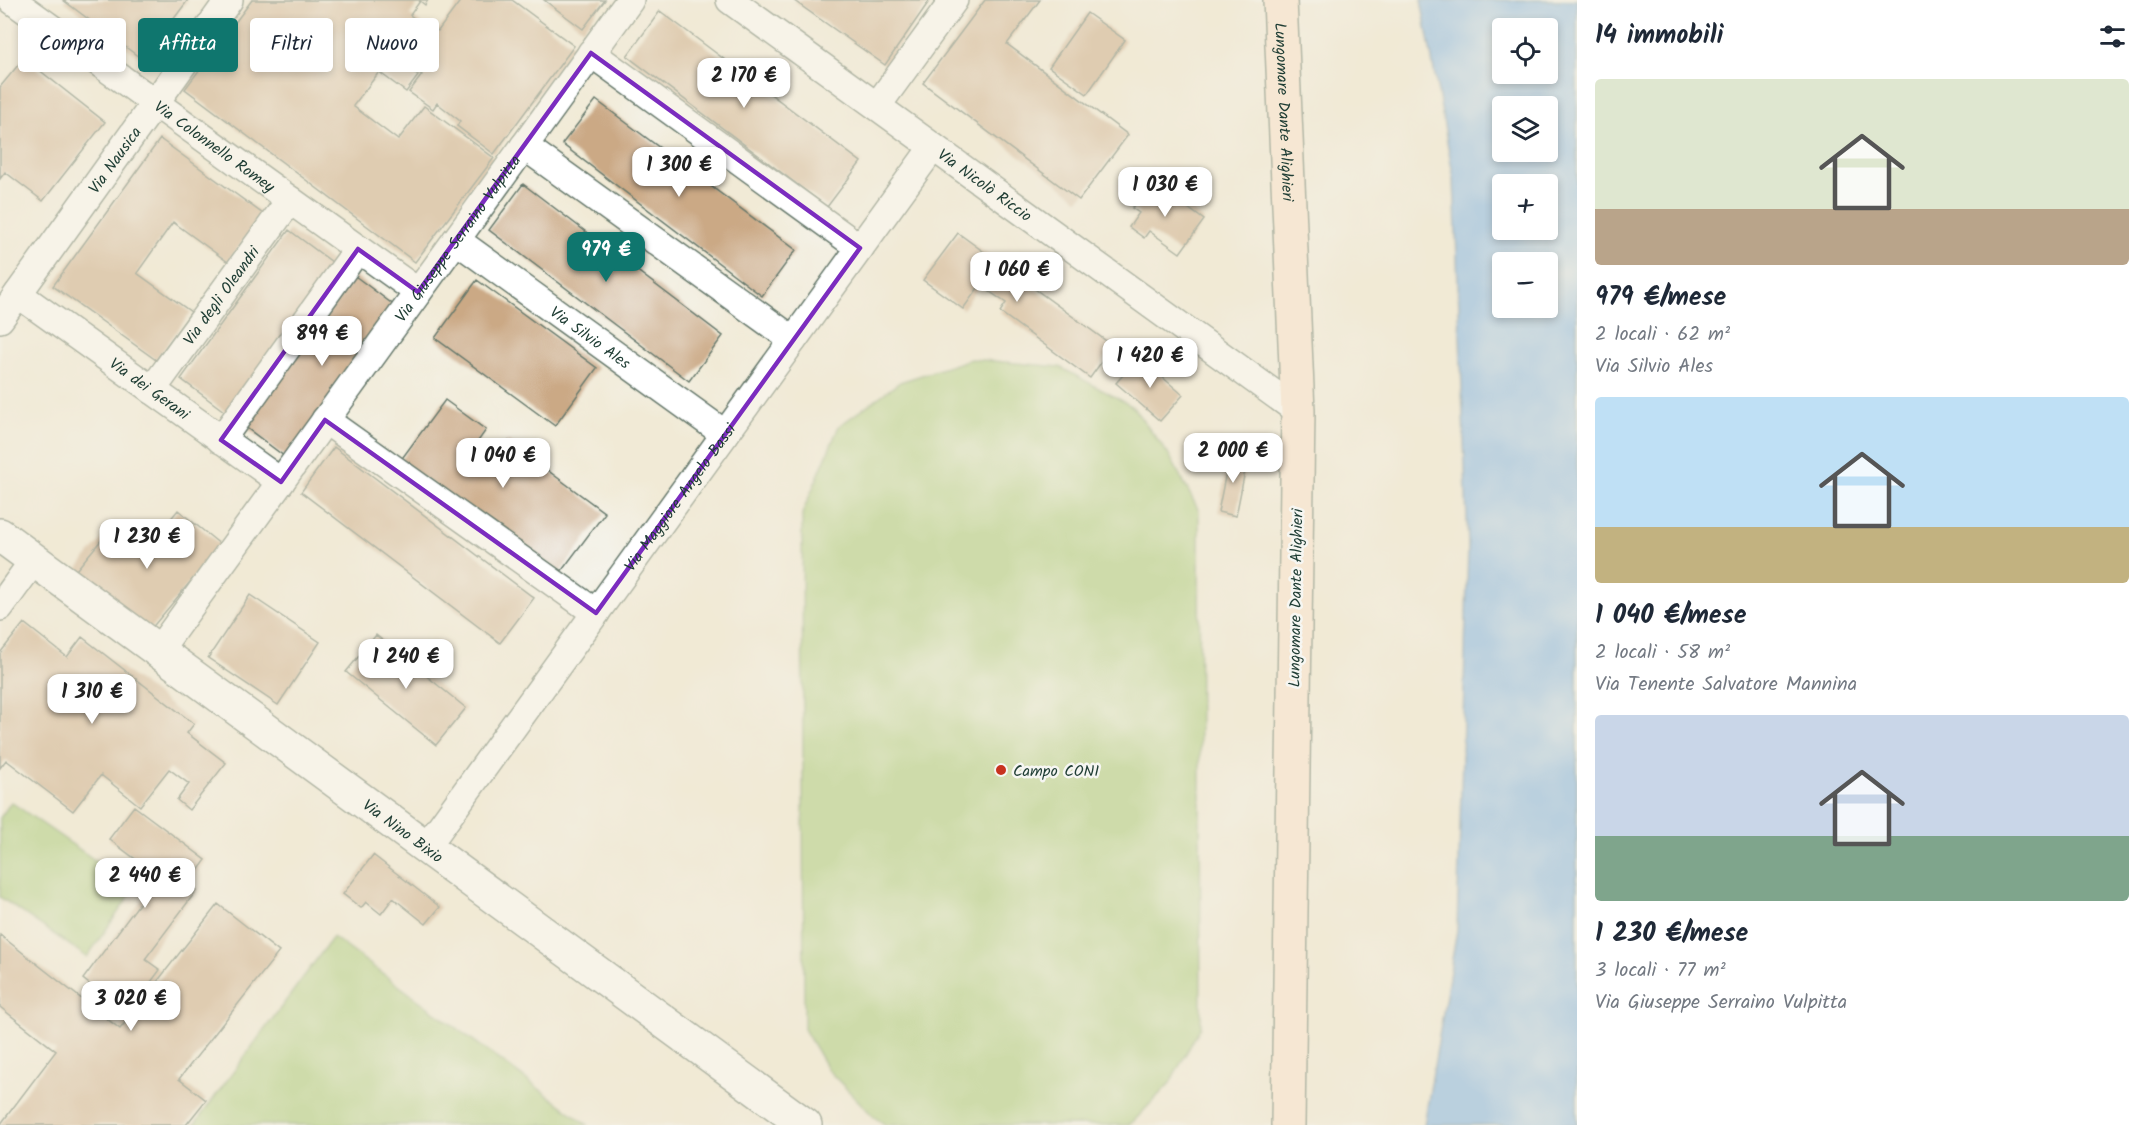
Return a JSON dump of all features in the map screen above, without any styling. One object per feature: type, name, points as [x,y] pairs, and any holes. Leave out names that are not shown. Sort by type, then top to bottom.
[{"type":"main road","name":"Lungomare Dante Alighieri","points":[[1280,0],[1298,411],[1288,1125]]},
{"type":"street","name":"Via Colonnello Romey","points":[[12,0],[418,292]]},
{"type":"street","name":"Via Nausica","points":[[0,319],[229,0]]},
{"type":"street","name":"Via Giuseppe Serraino Vulpitta","points":[[158,651],[630,0]]},
{"type":"street","name":"Via Nicolò Riccio","points":[[730,0],[1298,411]]},
{"type":"street","points":[[877,106],[954,0]]},
{"type":"street","points":[[591,53],[860,248]]},
{"type":"street","points":[[524,146],[793,340]]},
{"type":"street","name":"Via Maggiore Angelo Bassi","points":[[426,848],[933,147]]},
{"type":"street","name":"Via degli Oleandri","points":[[152,390],[290,200]]},
{"type":"street","name":"Via Silvio Ales","points":[[456,240],[725,434]]},
{"type":"street","points":[[221,440],[358,249]]},
{"type":"street","name":"Via dei Gerani","points":[[18,294],[280,482]]},
{"type":"street","points":[[325,420],[596,613]]},
{"type":"street","name":"Via Nino Bixio","points":[[0,536],[805,1125]]},
{"type":"street","points":[[0,607],[34,560]]},
{"type":"highlighted area","points":[[591,53],[860,248],[596,613],[325,420],[281,482],[221,440],[358,249],[418,292]]},
{"type":"green space","name":"Campo CONI","points":[[971,359],[1060,367],[1132,406],[1169,455],[1199,511],[1201,1026],[1170,1083],[1128,1125],[886,1125],[874,1117],[828,1070],[804,1029],[802,514],[839,426],[900,382]]},
{"type":"green space","points":[[11,802],[135,888],[87,957],[0,897],[0,818]]},
{"type":"green space","points":[[333,937],[588,1125],[194,1125]]},
{"type":"water","points":[[1421,0],[1577,0],[1577,1125],[1424,1125],[1457,930],[1468,546],[1454,179]]},
{"type":"building","points":[[63,0],[188,0],[174,18],[138,18],[138,56],[126,47],[126,18],[87,18]]},
{"type":"building","points":[[252,0],[428,0],[425,5],[420,1],[410,15],[414,18],[345,18],[345,72],[379,72],[353,106],[398,140],[424,106],[494,158],[415,262],[185,89],[198,72],[238,72],[238,19]]},
{"type":"building","points":[[461,0],[512,0],[574,46],[494,154],[457,126],[460,121],[437,103],[433,109],[409,92],[422,75],[418,72],[439,72],[439,30]]},
{"type":"building","points":[[544,0],[605,0],[583,29]]},
{"type":"building","points":[[793,0],[930,0],[885,65]]},
{"type":"building","points":[[985,0],[1040,0],[1007,44],[1128,135],[1079,200],[923,83]]},
{"type":"building","points":[[660,11],[861,162],[827,207],[627,56]]},
{"type":"building","points":[[1087,13],[1125,40],[1087,94],[1049,67]]},
{"type":"building","points":[[18,65],[18,72],[42,72],[105,122],[43,201],[5,172],[0,179],[0,87]]},
{"type":"building","points":[[379,72],[413,72],[418,76],[406,92]]},
{"type":"building","points":[[596,100],[796,250],[762,296],[562,144]]},
{"type":"building","points":[[160,139],[263,214],[228,262],[173,222],[137,273],[191,312],[156,360],[53,286]]},
{"type":"building","points":[[1152,181],[1204,220],[1180,253],[1149,231],[1144,238],[1129,227],[1139,213],[1132,208]]},
{"type":"building","points":[[523,184],[723,336],[689,381],[489,230]]},
{"type":"building","points":[[289,230],[336,265],[228,414],[181,379]]},
{"type":"building","points":[[958,233],[1113,346],[1090,378],[1000,312],[1006,303],[980,285],[963,309],[923,280]]},
{"type":"building","points":[[355,276],[399,309],[288,459],[244,426]]},
{"type":"building","points":[[477,280],[597,368],[555,426],[435,338]]},
{"type":"building","points":[[1139,357],[1183,395],[1160,421],[1116,383]]},
{"type":"building","points":[[445,400],[486,430],[476,444],[496,459],[508,441],[605,513],[557,577],[400,461]]},
{"type":"building","points":[[334,447],[534,598],[500,643],[301,492]]},
{"type":"building","points":[[1230,452],[1248,456],[1236,516],[1218,512]]},
{"type":"building","points":[[178,510],[221,545],[145,636],[72,575],[113,526],[144,551]]},
{"type":"building","points":[[250,595],[320,642],[278,705],[208,658]]},
{"type":"building","points":[[24,623],[67,657],[82,637],[194,724],[187,733],[226,763],[189,810],[177,800],[189,784],[169,769],[140,806],[101,775],[73,811],[6,760],[0,768],[0,653]]},
{"type":"building","points":[[376,635],[466,708],[436,745],[346,672]]},
{"type":"building","points":[[134,806],[206,860],[188,884],[197,890],[145,959],[160,970],[127,1014],[83,979],[159,877],[109,839]]},
{"type":"building","points":[[373,855],[440,907],[426,924],[393,898],[381,914],[366,902],[361,908],[343,894]]},
{"type":"building","points":[[218,904],[279,952],[179,1079],[206,1100],[186,1125],[0,1125],[56,1051],[0,1007],[0,935],[120,1029]]},
{"type":"place","name":"Campo CONI","points":[[1001,770]]}]
